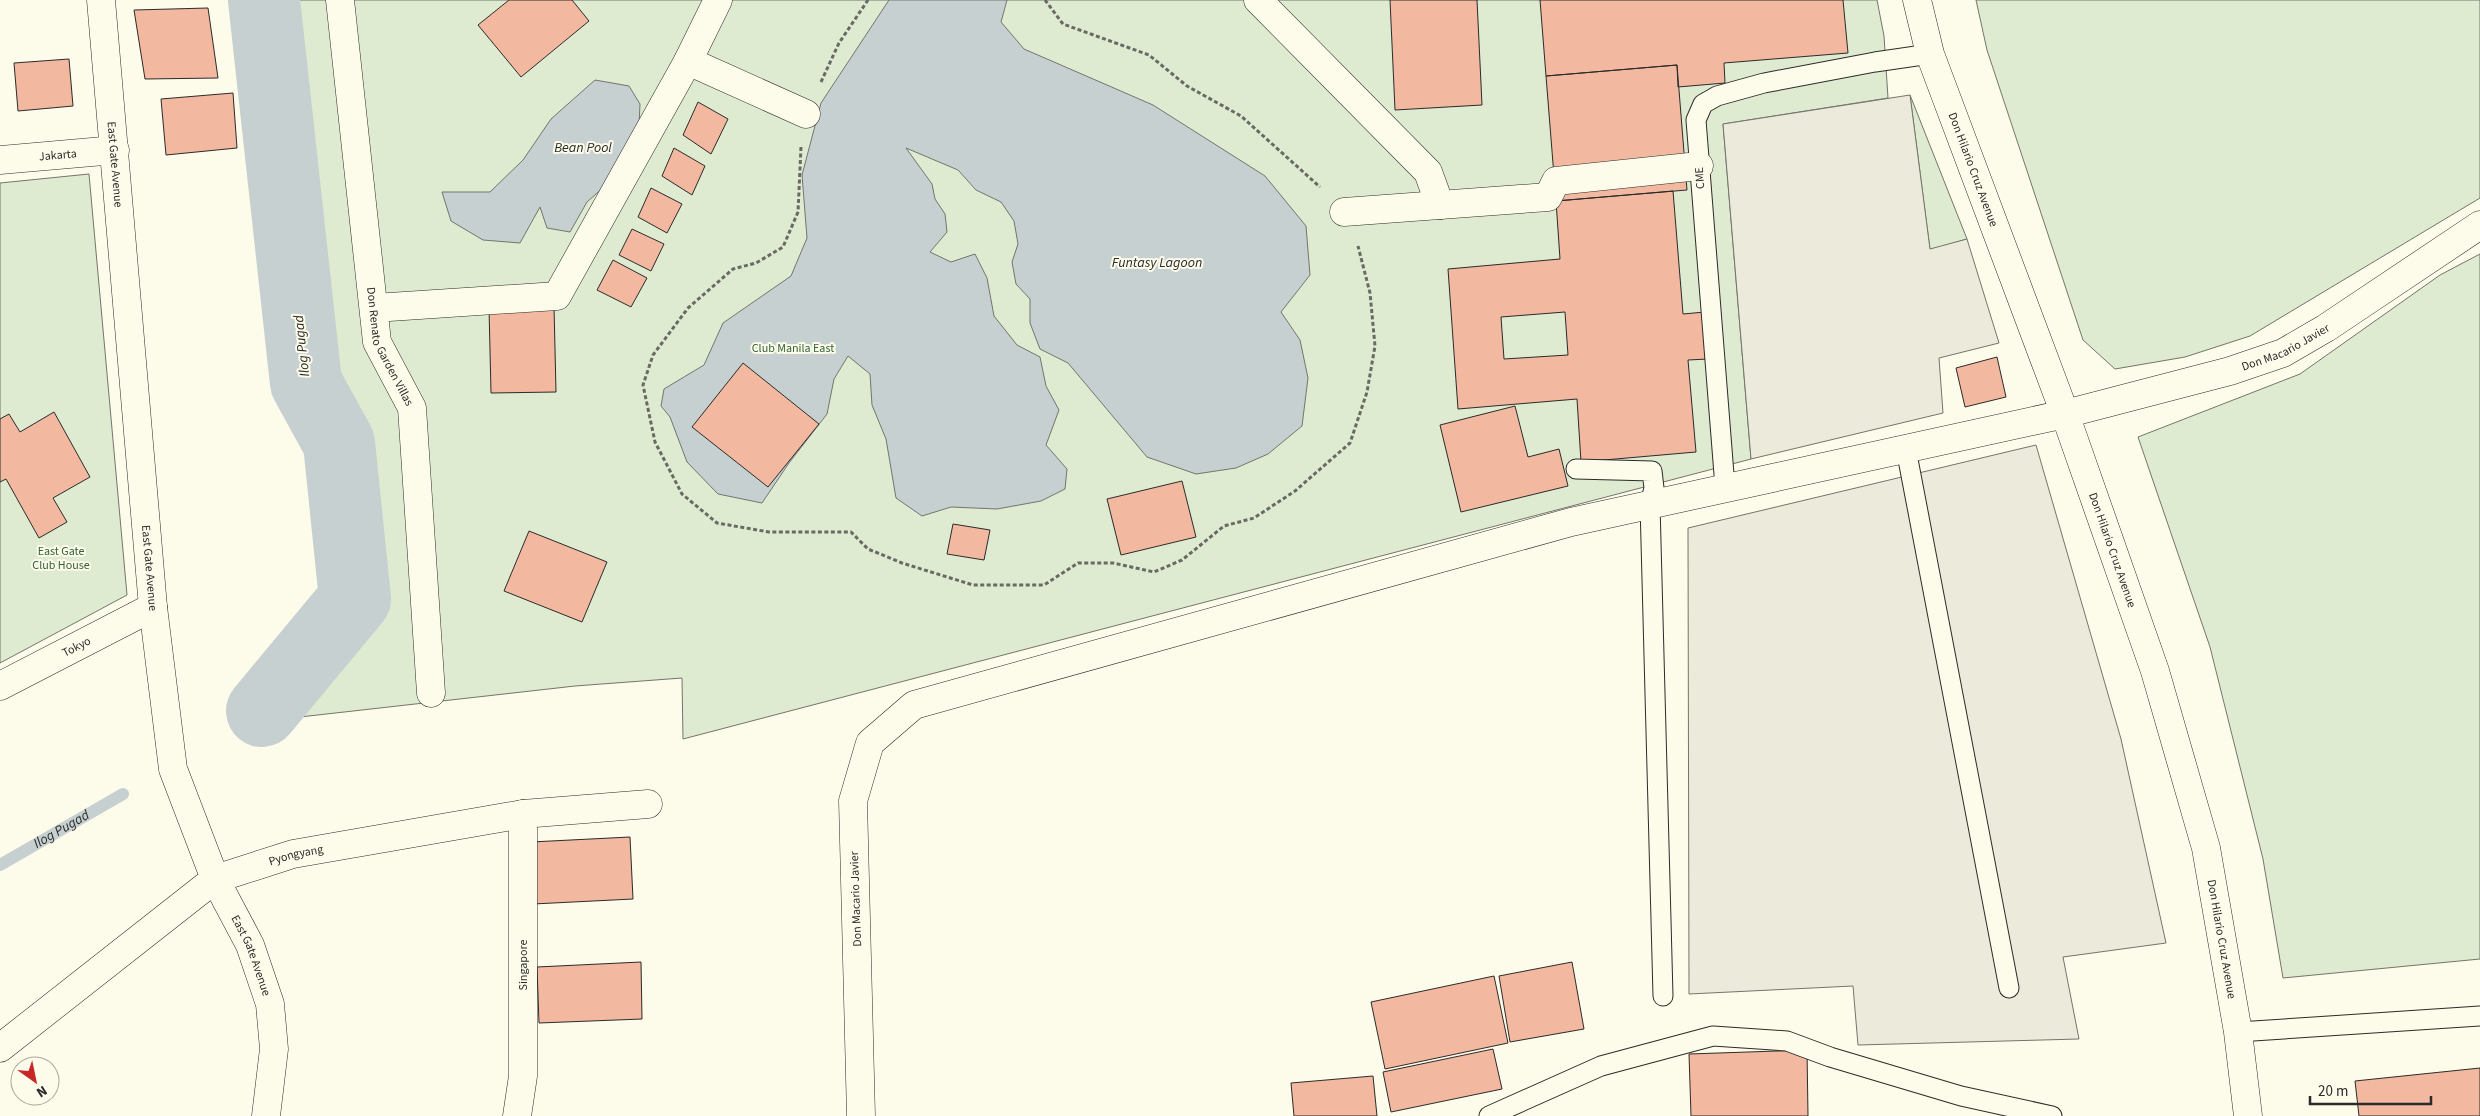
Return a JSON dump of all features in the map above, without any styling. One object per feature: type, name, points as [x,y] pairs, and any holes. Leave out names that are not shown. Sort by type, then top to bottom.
[{"type":"street","name":"East Gate Avenue","points":[[101,0],[153,607],[173,769],[215,880],[250,945],[270,1004],[274,1049],[266,1116]]},
{"type":"street","name":"Don Renato Garden Villas","points":[[340,0],[377,342],[412,408],[432,693]]},
{"type":"street","points":[[374,308],[557,296],[688,61],[718,0]]},
{"type":"street","points":[[1258,0],[1428,172],[1440,205]]},
{"type":"street","name":"Don Hilario Cruz Avenue","points":[[1917,0],[1930,54],[2065,414],[2155,671],[2203,839],[2238,1032],[2248,1116]]},
{"type":"street","points":[[688,61],[806,114]]},
{"type":"street","name":"Jakarta","points":[[0,160],[115,150]]},
{"type":"street","points":[[1344,212],[1548,197],[1556,181],[1699,166]]},
{"type":"street","name":"Don Macario Javier","points":[[861,1116],[853,801],[870,742],[914,705],[1571,522],[2065,414],[2230,371],[2283,353],[2326,328],[2480,225]]},
{"type":"street","name":"Tokyo","points":[[0,686],[153,607]]},
{"type":"street","name":"Pyongyang","points":[[0,1048],[215,880],[293,854],[523,814],[648,804]]},
{"type":"street","name":"Singapore","points":[[518,1116],[523,1076],[523,814]]},
{"type":"lane","name":"CME","points":[[1725,487],[1696,120],[1703,104],[1717,96],[1764,83],[1875,62],[1930,54]]},
{"type":"lane","points":[[1906,449],[2009,988]]},
{"type":"lane","points":[[1576,470],[1652,471],[1654,488],[1650,504],[1663,996]]},
{"type":"lane","points":[[2238,1032],[2480,1016]]},
{"type":"lane","points":[[1489,1116],[1601,1066],[1713,1036],[1787,1041],[1830,1057],[1961,1096],[2052,1116]]},
{"type":"path","points":[[868,0],[839,43],[806,114],[799,162],[798,212],[783,247],[756,263],[733,269],[688,308],[653,354],[644,384],[655,442],[682,494],[717,523],[769,532],[850,532],[868,550],[902,563],[973,585],[1044,585],[1078,563],[1113,563],[1154,572],[1182,560],[1224,526],[1254,518],[1295,491],[1350,443],[1367,392],[1375,346],[1370,293],[1360,249],[1344,212],[1303,170],[1241,116],[1187,86],[1149,55],[1062,24],[1045,0]]},
{"type":"green space","name":"Club Manila East","points":[[276,0],[1877,0],[1884,36],[1888,98],[1723,124],[1751,459],[683,739],[682,678],[575,686],[291,718],[376,596],[356,424],[329,363]]},
{"type":"green space","points":[[1976,0],[2480,0],[2480,198],[2250,336],[2185,357],[2115,369],[2083,340],[1987,50]]},
{"type":"green space","points":[[1910,95],[1967,239],[1930,250]]},
{"type":"green space","name":"East Gate Club House","points":[[89,174],[127,595],[0,663],[0,183]]},
{"type":"green space","points":[[2480,254],[2480,959],[2283,978],[2263,859],[2210,647],[2138,437],[2300,374],[2440,275]]},
{"type":"shaded area","points":[[1910,95],[1930,249],[1967,239],[1999,343],[1939,358],[1943,413],[1751,459],[1723,124]]},
{"type":"shaded area","points":[[2036,445],[2121,739],[2166,943],[2063,957],[2079,1039],[1858,1045],[1853,986],[1689,994],[1688,528]]},
{"type":"water","name":"Funtasy Lagoon","points":[[889,0],[1007,0],[1001,22],[1024,49],[1153,105],[1265,176],[1306,226],[1310,275],[1281,312],[1300,340],[1308,378],[1302,426],[1268,454],[1236,468],[1196,474],[1147,457],[1068,363],[1040,349],[1030,323],[1030,299],[1016,284],[1012,262],[1018,244],[1014,221],[1001,202],[976,190],[958,170],[906,148],[932,184],[935,199],[945,214],[947,232],[930,252],[951,262],[975,254],[987,278],[994,316],[1017,345],[1040,357],[1046,386],[1059,410],[1046,445],[1067,469],[1065,489],[1041,501],[997,509],[951,507],[922,516],[896,498],[886,439],[872,405],[870,374],[848,356],[834,379],[827,414],[789,463],[762,503],[718,494],[687,462],[670,417],[661,406],[664,389],[704,365],[723,323],[791,276],[807,238],[802,175],[821,103]]},
{"type":"water","name":"Bean Pool","points":[[595,80],[629,86],[640,104],[639,126],[614,178],[587,202],[570,232],[547,228],[540,207],[520,243],[483,240],[451,221],[442,192],[490,192],[523,160],[551,119]]},
{"type":"building","points":[[509,0],[572,0],[589,21],[521,77],[478,25]]},
{"type":"building","points":[[1390,0],[1477,0],[1482,105],[1395,110]]},
{"type":"building","points":[[1540,0],[1843,0],[1848,53],[1724,63],[1725,83],[1678,87],[1677,65],[1546,76]]},
{"type":"building","points":[[208,8],[218,78],[145,79],[134,10]]},
{"type":"building","points":[[69,59],[73,106],[18,111],[14,63]]},
{"type":"building","points":[[1677,65],[1687,190],[1556,201],[1546,76]]},
{"type":"building","points":[[233,93],[237,148],[166,155],[161,99]]},
{"type":"building","points":[[698,102],[728,119],[711,154],[683,135]]},
{"type":"building","points":[[674,148],[705,166],[692,195],[662,176]]},
{"type":"building","points":[[651,188],[682,204],[667,233],[638,217]]},
{"type":"building","points":[[1673,191],[1683,314],[1705,312],[1708,359],[1688,360],[1696,452],[1581,462],[1577,399],[1458,409],[1448,269],[1560,259],[1556,201]],"holes":[[[1565,312],[1568,355],[1504,359],[1501,317]]]},
{"type":"building","points":[[632,229],[664,244],[651,271],[619,255]]},
{"type":"building","points":[[613,260],[647,278],[631,307],[597,290]]},
{"type":"building","points":[[554,306],[556,392],[491,393],[489,308]]},
{"type":"building","points":[[1997,357],[2006,397],[1965,407],[1956,368]]},
{"type":"building","points":[[743,363],[819,424],[768,487],[692,427]]},
{"type":"building","points":[[1515,406],[1528,457],[1559,449],[1568,486],[1461,512],[1440,425]]},
{"type":"building","points":[[54,412],[90,477],[53,498],[67,522],[39,538],[6,479],[0,482],[0,419],[9,414],[20,432]]},
{"type":"building","points":[[1182,481],[1196,537],[1121,555],[1107,499]]},
{"type":"building","points":[[953,524],[990,530],[984,560],[947,554]]},
{"type":"building","points":[[529,531],[607,562],[582,622],[504,591]]},
{"type":"building","points":[[630,837],[633,899],[533,904],[531,842]]},
{"type":"building","points":[[641,962],[642,1019],[539,1023],[537,967]]},
{"type":"building","points":[[1572,962],[1584,1029],[1510,1042],[1499,976]]},
{"type":"building","points":[[1494,976],[1508,1043],[1385,1069],[1371,1002]]},
{"type":"building","points":[[1493,1049],[1502,1089],[1391,1112],[1383,1072]]},
{"type":"building","points":[[1807,1050],[1808,1116],[1691,1116],[1689,1054]]},
{"type":"building","points":[[2480,1068],[2480,1116],[2359,1116],[2355,1081]]},
{"type":"building","points":[[1373,1076],[1377,1116],[1294,1116],[1291,1083]]},
{"type":"waterway","name":"Ilog Pugad","points":[[262,711],[355,599],[339,443],[306,383],[264,0]]},
{"type":"waterway","name":"Ilog Pugad","points":[[0,865],[123,794]]}]
